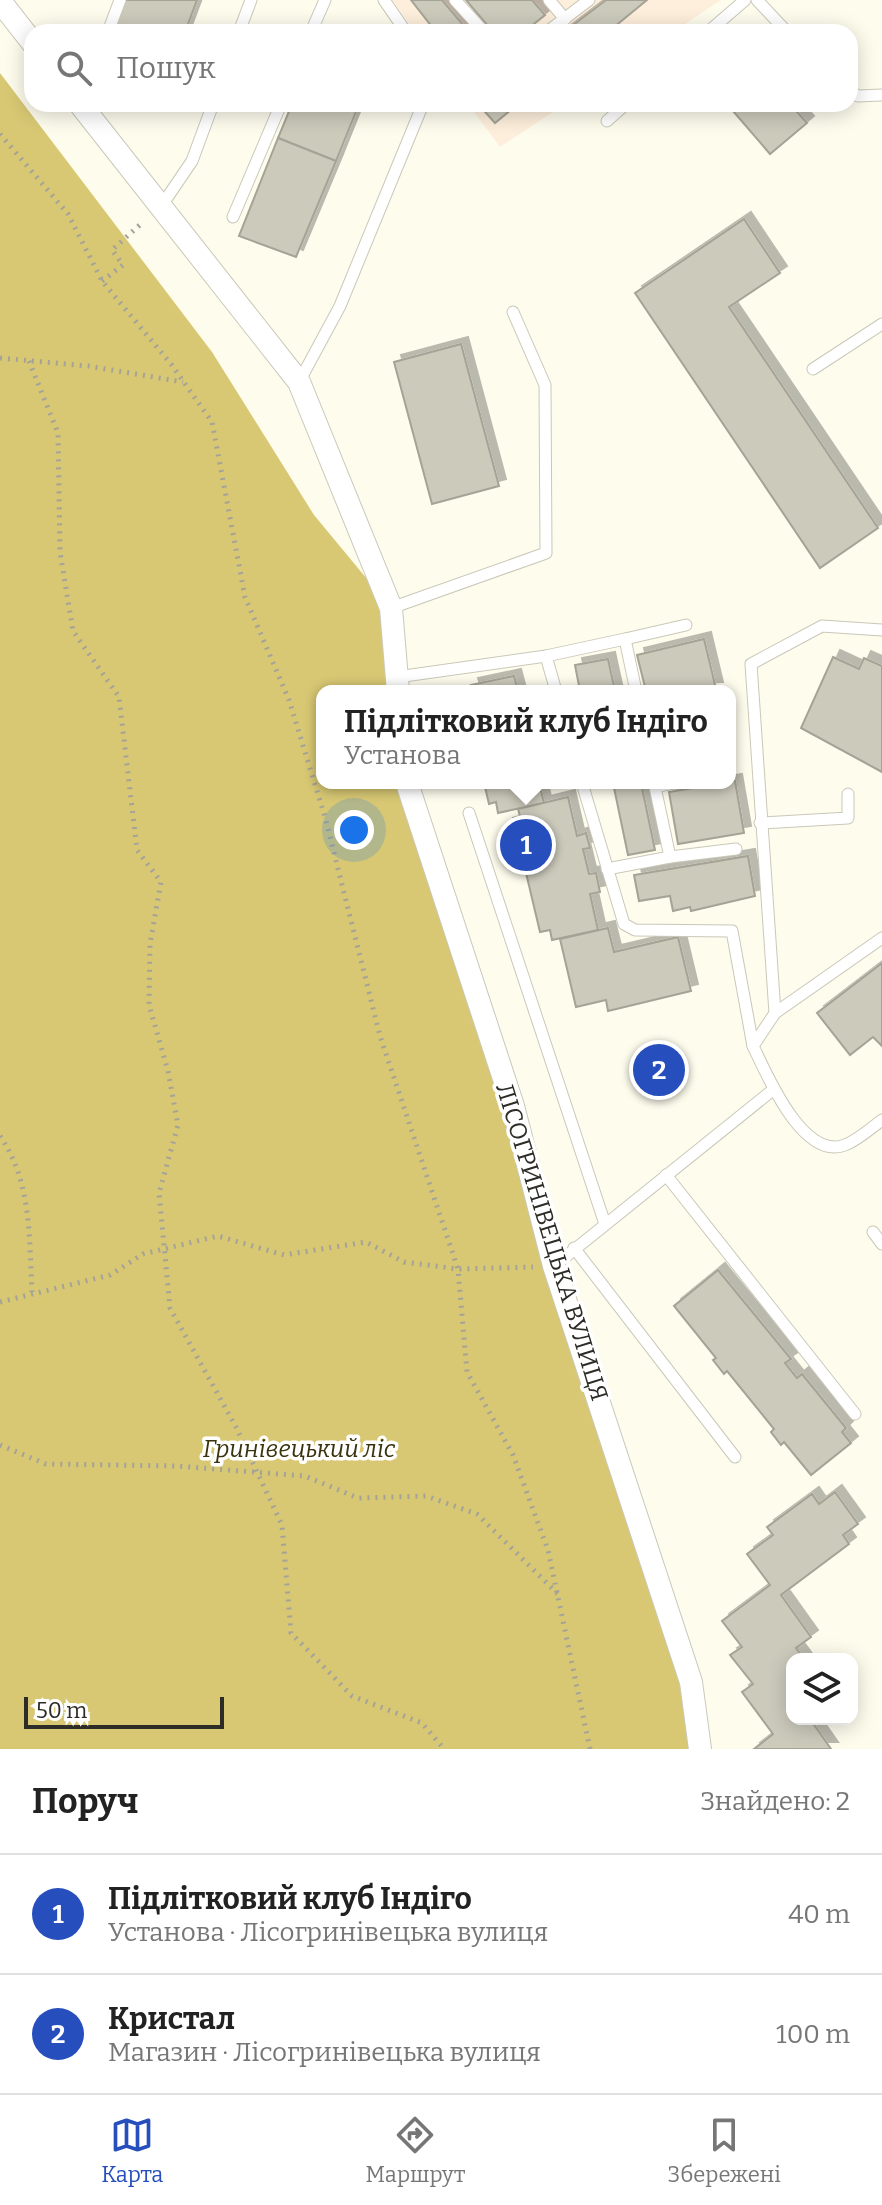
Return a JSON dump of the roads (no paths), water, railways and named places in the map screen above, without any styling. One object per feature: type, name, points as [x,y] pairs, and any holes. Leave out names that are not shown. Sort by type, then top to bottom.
[{"type":"street","points":[[0,1],[24,32]]},
{"type":"street","points":[[86,112],[299,382],[391,608],[397,684]]},
{"type":"street","name":"ЛІСОГРИНІВЕЦЬКА ВУЛИЦЯ","points":[[409,789],[513,1106],[554,1266],[691,1682],[700,1749]]},
{"type":"lane","points":[[111,24],[120,0]]},
{"type":"lane","points":[[242,24],[251,0]]},
{"type":"lane","points":[[314,24],[325,0]]},
{"type":"lane","points":[[384,0],[400,24]]},
{"type":"lane","points":[[455,0],[477,24]]},
{"type":"lane","points":[[549,0],[565,19]]},
{"type":"lane","points":[[558,24],[589,0]]},
{"type":"lane","points":[[717,24],[745,0]]},
{"type":"lane","points":[[757,0],[780,24]]},
{"type":"lane","points":[[858,96],[882,95]]},
{"type":"lane","points":[[160,208],[192,161],[210,112]]},
{"type":"lane","points":[[233,217],[278,112]]},
{"type":"lane","points":[[299,382],[340,306],[420,112]]},
{"type":"lane","points":[[607,121],[617,112]]},
{"type":"lane","points":[[391,608],[546,553],[545,385],[513,312]]},
{"type":"lane","points":[[813,369],[882,324]]},
{"type":"lane","points":[[397,684],[686,625]]},
{"type":"lane","points":[[775,1013],[751,664],[822,626],[882,630]]},
{"type":"lane","points":[[625,639],[635,685]]},
{"type":"lane","points":[[546,656],[554,685]]},
{"type":"lane","points":[[584,789],[624,924],[635,930],[732,931],[753,1046],[774,1089],[805,1134],[818,1142],[844,1145],[882,1120]]},
{"type":"lane","points":[[655,789],[670,857]]},
{"type":"lane","points":[[760,823],[848,818],[848,794]]},
{"type":"lane","points":[[469,813],[605,1224]]},
{"type":"lane","points":[[607,869],[736,849]]},
{"type":"lane","points":[[753,1046],[775,1013],[882,938]]},
{"type":"lane","points":[[554,1266],[774,1089]]},
{"type":"lane","points":[[666,1175],[855,1414]]},
{"type":"lane","points":[[873,1232],[882,1244]]},
{"type":"lane","points":[[574,1248],[735,1457]]},
{"type":"place","name":"Підлітковий клуб Індіго","points":[[526,845]]},
{"type":"place","name":"Кристал","points":[[659,1070]]},
{"type":"park label","name":"Гринівецький ліс","points":[[299,1449]]}]
